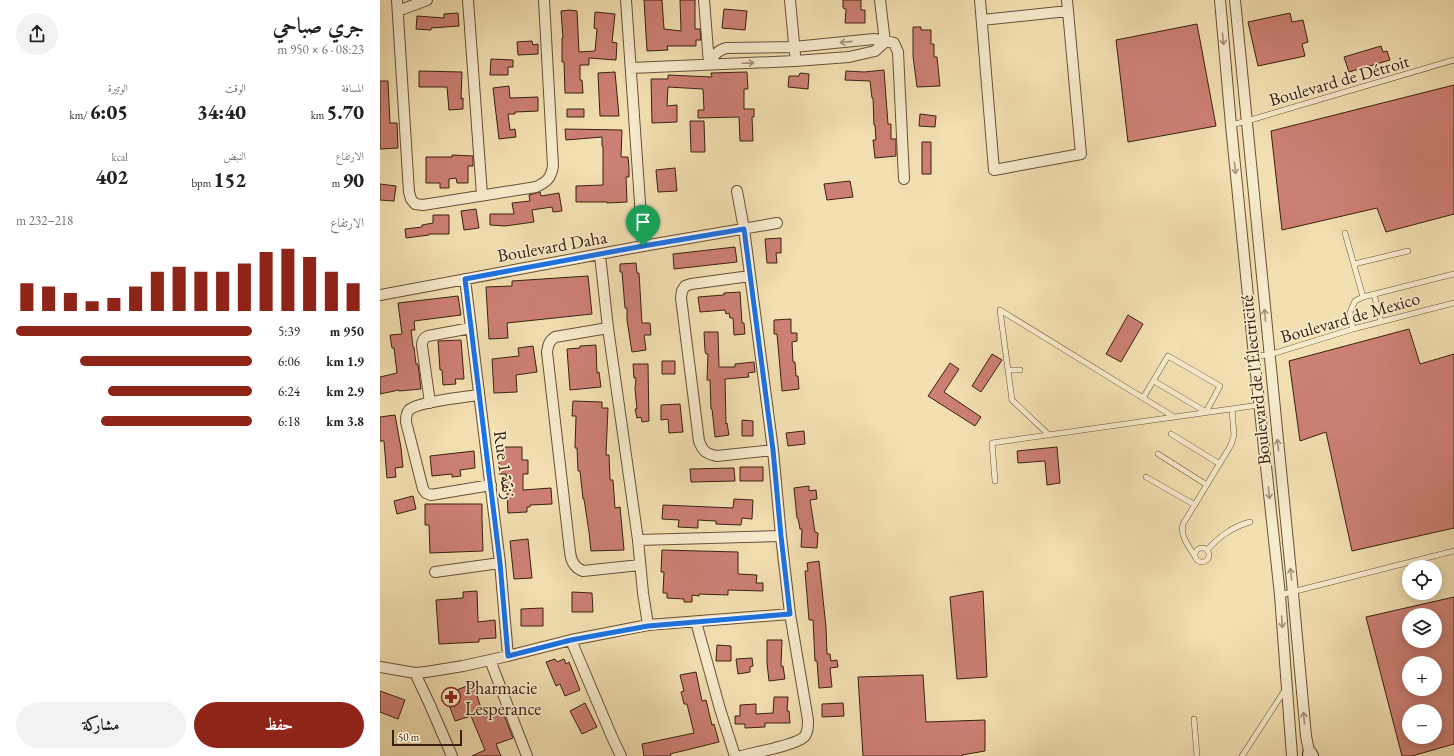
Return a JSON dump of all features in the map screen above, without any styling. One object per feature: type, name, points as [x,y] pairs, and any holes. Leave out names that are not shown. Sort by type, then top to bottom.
[{"type":"street","points":[[397,0],[409,192],[411,200],[415,204],[423,206],[536,186],[545,183],[551,175],[553,166],[544,0]]},
{"type":"street","points":[[398,11],[427,0]]},
{"type":"street","points":[[468,0],[482,195]]},
{"type":"street","points":[[626,0],[643,246]]},
{"type":"street","points":[[704,0],[709,64]]},
{"type":"street","points":[[790,0],[796,61]]},
{"type":"street","points":[[880,0],[885,42]]},
{"type":"street","points":[[980,0],[994,170],[1081,154],[1067,0]]},
{"type":"street","name":"Boulevard de l'Électricité","points":[[1220,0],[1254,356],[1280,595],[1292,756]]},
{"type":"street","name":"Boulevard de l'Électricité","points":[[1235,0],[1306,736],[1311,755]]},
{"type":"street","points":[[982,20],[1068,11]]},
{"type":"street","points":[[709,64],[715,54],[726,48],[794,47],[874,39],[894,43],[898,52],[904,179]]},
{"type":"street","points":[[631,68],[796,61],[863,55],[875,51],[885,42]]},
{"type":"street","points":[[737,191],[744,229],[773,450],[790,614],[808,720],[807,732],[802,739],[741,756]]},
{"type":"street","name":"Boulevard Daha","points":[[380,295],[643,246],[777,223]]},
{"type":"street","points":[[600,255],[608,328],[638,540],[648,626]]},
{"type":"street","points":[[750,276],[691,284],[685,286],[682,291],[681,298],[699,441],[703,450],[709,455],[717,456],[773,450]]},
{"type":"street","name":"Rue 1 زنقة","points":[[465,279],[500,563],[508,656]]},
{"type":"street","points":[[430,403],[422,341],[428,336],[470,328]]},
{"type":"street","points":[[608,328],[555,337],[548,345],[548,360],[570,552],[574,565],[583,571],[640,565]]},
{"type":"street","points":[[479,394],[414,407],[408,411],[406,422],[423,489],[426,493],[431,495],[491,485]]},
{"type":"street","points":[[638,540],[781,536]]},
{"type":"street","points":[[435,572],[500,563]]},
{"type":"street","points":[[380,667],[415,673],[441,670],[508,656],[571,640],[648,626],[790,614]]},
{"type":"street","points":[[696,622],[720,709],[735,756]]},
{"type":"street","points":[[571,640],[621,756]]},
{"type":"street","points":[[490,660],[527,756]]},
{"type":"street","points":[[415,673],[452,756]]},
{"type":"lane","name":"Boulevard de Détroit","points":[[1231,125],[1454,60]]},
{"type":"lane","points":[[1345,234],[1363,297]]},
{"type":"lane","points":[[1354,264],[1408,251]]},
{"type":"lane","points":[[1353,329],[1350,312],[1355,301],[1363,297],[1454,274]]},
{"type":"lane","points":[[1374,294],[1381,322]]},
{"type":"lane","name":"Boulevard de Mexico","points":[[1254,356],[1269,355],[1353,329],[1454,303]]},
{"type":"lane","points":[[1049,435],[1012,400],[1000,310],[1174,417]]},
{"type":"lane","points":[[1143,398],[1168,356],[1220,386],[1206,412]]},
{"type":"lane","points":[[1008,370],[1020,370]]},
{"type":"lane","points":[[1154,381],[1206,412]]},
{"type":"lane","points":[[995,481],[992,443],[1260,405]]},
{"type":"lane","points":[[1194,555],[1199,548],[1203,547],[1207,550],[1209,557],[1204,562],[1198,561],[1194,555],[1183,537],[1183,524],[1228,451],[1234,435],[1232,409]]},
{"type":"lane","points":[[1171,434],[1220,464]]},
{"type":"lane","points":[[1158,454],[1207,485]]},
{"type":"lane","points":[[1146,477],[1195,505]]},
{"type":"lane","points":[[1207,550],[1228,531],[1250,522]]},
{"type":"lane","points":[[1280,595],[1293,593],[1454,551]]},
{"type":"lane","points":[[1242,756],[1287,687]]},
{"type":"lane","points":[[1194,719],[1197,756]]},
{"type":"building","points":[[644,0],[662,0],[664,29],[681,31],[680,0],[695,0],[695,29],[700,29],[701,40],[696,40],[696,46],[667,46],[668,50],[647,51]]},
{"type":"building","points":[[843,0],[861,0],[861,10],[865,10],[865,23],[845,23],[846,9],[843,8]]},
{"type":"building","points":[[724,9],[747,11],[745,30],[722,28]]},
{"type":"building","points":[[561,11],[577,11],[579,52],[595,51],[597,29],[594,28],[595,12],[615,14],[612,42],[617,43],[616,60],[589,58],[589,65],[580,65],[580,80],[582,80],[583,93],[565,93],[564,62],[562,62],[563,38]]},
{"type":"building","points":[[458,13],[459,26],[431,28],[431,30],[416,29],[417,16],[444,18],[444,14]]},
{"type":"building","points":[[1290,13],[1292,22],[1303,20],[1308,42],[1302,44],[1305,56],[1258,66],[1248,22]]},
{"type":"building","points":[[1197,24],[1216,126],[1128,142],[1116,40]]},
{"type":"building","points":[[913,27],[921,27],[921,30],[931,30],[931,44],[934,44],[934,57],[937,57],[940,86],[917,87],[913,56]]},
{"type":"building","points":[[532,41],[533,45],[538,44],[538,54],[518,55],[517,42]]},
{"type":"building","points":[[1381,46],[1383,52],[1387,51],[1390,60],[1349,72],[1344,57]]},
{"type":"building","points":[[491,59],[513,60],[513,67],[508,67],[508,75],[490,75]]},
{"type":"building","points":[[884,70],[888,124],[891,124],[891,139],[896,139],[896,156],[875,158],[873,140],[876,140],[873,98],[870,81],[845,80],[846,71],[864,72]]},
{"type":"building","points":[[419,71],[462,72],[461,99],[463,98],[463,109],[449,110],[447,87],[419,87]]},
{"type":"building","points":[[615,72],[619,116],[600,116],[598,73]]},
{"type":"building","points":[[747,72],[748,89],[744,89],[744,109],[754,109],[754,117],[752,117],[753,141],[740,141],[739,117],[698,118],[698,110],[704,110],[703,89],[668,87],[667,106],[677,105],[677,122],[652,123],[651,79],[668,79],[668,75],[712,77],[711,73]]},
{"type":"building","points":[[800,73],[809,74],[808,89],[788,87],[789,76],[799,76]]},
{"type":"building","points":[[380,81],[388,81],[390,123],[397,123],[398,148],[380,149]]},
{"type":"building","points":[[1454,85],[1454,214],[1386,232],[1377,208],[1282,230],[1271,131]]},
{"type":"building","points":[[509,86],[510,98],[538,97],[538,111],[515,112],[515,114],[508,114],[510,130],[515,129],[516,137],[499,139],[493,88]]},
{"type":"building","points":[[567,109],[584,109],[584,117],[567,117]]},
{"type":"building","points":[[920,114],[936,116],[935,127],[919,126]]},
{"type":"building","points":[[690,121],[704,121],[705,152],[691,152]]},
{"type":"building","points":[[565,129],[622,130],[621,157],[628,157],[629,168],[629,177],[626,177],[627,202],[576,202],[576,186],[603,185],[602,137],[566,140]]},
{"type":"building","points":[[922,142],[931,142],[931,174],[922,174]]},
{"type":"building","points":[[452,155],[473,156],[473,166],[468,166],[468,183],[457,183],[456,178],[449,179],[449,188],[440,188],[440,183],[426,183],[426,157],[452,157]]},
{"type":"building","points":[[675,168],[677,191],[658,192],[656,170]]},
{"type":"building","points":[[850,181],[853,197],[827,200],[824,184]]},
{"type":"building","points":[[380,184],[396,186],[394,201],[380,200]]},
{"type":"building","points":[[540,192],[541,196],[559,193],[562,211],[553,212],[552,207],[532,210],[534,222],[505,226],[490,225],[490,214],[514,214],[512,203],[530,201],[529,195]]},
{"type":"building","points":[[476,209],[479,228],[464,230],[461,211]]},
{"type":"building","points":[[433,215],[449,215],[449,234],[429,234],[406,238],[405,229],[422,227],[422,225],[433,223]]},
{"type":"building","points":[[781,238],[781,253],[776,253],[777,263],[767,263],[765,239]]},
{"type":"building","points":[[735,247],[737,262],[674,269],[673,254]]},
{"type":"building","points":[[636,263],[637,273],[639,273],[642,323],[650,323],[651,335],[644,335],[646,350],[632,352],[620,264]]},
{"type":"building","points":[[588,276],[592,314],[507,323],[508,338],[489,339],[486,287],[512,286],[512,281]]},
{"type":"building","points":[[740,292],[742,323],[744,323],[745,334],[734,335],[733,318],[730,318],[729,313],[726,314],[725,310],[700,312],[698,297]]},
{"type":"building","points":[[458,296],[461,315],[414,321],[415,330],[411,330],[416,364],[418,364],[421,389],[399,390],[380,394],[380,377],[397,373],[394,348],[392,348],[390,335],[402,334],[398,303]]},
{"type":"building","points":[[1128,315],[1143,324],[1121,362],[1106,354]]},
{"type":"building","points":[[791,319],[791,333],[797,333],[797,341],[792,342],[793,362],[795,362],[799,389],[782,391],[777,334],[774,334],[774,320]]},
{"type":"building","points":[[1409,329],[1420,364],[1454,354],[1454,528],[1352,551],[1326,432],[1300,441],[1289,361]]},
{"type":"building","points":[[704,332],[718,332],[719,367],[735,367],[735,364],[754,362],[755,372],[748,373],[749,377],[725,379],[726,424],[727,423],[729,435],[715,437],[711,409],[710,380],[707,380],[708,354],[706,354],[705,351]]},
{"type":"building","points":[[461,340],[464,379],[455,379],[456,384],[443,385],[442,370],[440,370],[438,341]]},
{"type":"building","points":[[596,345],[597,373],[599,372],[601,387],[570,390],[567,349]]},
{"type":"building","points":[[533,346],[537,372],[516,375],[517,392],[494,393],[492,359],[519,356],[518,348]]},
{"type":"building","points":[[992,354],[1002,360],[981,392],[972,386]]},
{"type":"building","points":[[662,361],[675,361],[675,374],[662,374]]},
{"type":"building","points":[[950,363],[959,369],[944,392],[981,417],[975,426],[928,396]]},
{"type":"building","points":[[633,364],[648,364],[649,421],[642,422],[641,417],[637,418],[635,409],[637,409],[635,389],[636,378],[634,378]]},
{"type":"building","points":[[573,401],[602,402],[602,408],[608,408],[606,455],[609,455],[610,480],[613,480],[615,508],[620,507],[624,550],[591,551],[580,471],[578,471],[577,448],[575,448],[576,416],[572,416]]},
{"type":"building","points":[[680,404],[683,432],[669,433],[668,419],[661,420],[661,405]]},
{"type":"building","points":[[395,415],[403,467],[395,468],[396,477],[387,478],[384,441],[380,441],[380,417]]},
{"type":"building","points":[[742,420],[753,421],[753,436],[742,436]]},
{"type":"building","points":[[804,431],[805,444],[788,446],[786,433]]},
{"type":"building","points":[[502,447],[522,447],[522,460],[528,460],[528,474],[523,474],[523,490],[551,488],[552,504],[530,505],[530,507],[527,507],[527,512],[508,513],[506,474],[499,474],[499,458],[502,458]]},
{"type":"building","points":[[1057,447],[1060,483],[1047,485],[1045,461],[1018,463],[1017,451]]},
{"type":"building","points":[[474,451],[475,468],[460,470],[461,476],[452,477],[452,474],[432,476],[430,456]]},
{"type":"building","points":[[740,467],[763,467],[763,481],[740,481]]},
{"type":"building","points":[[734,468],[735,481],[691,482],[690,469]]},
{"type":"building","points":[[809,486],[809,491],[816,490],[817,499],[810,500],[815,532],[818,533],[817,548],[801,547],[802,529],[800,529],[797,518],[794,488]]},
{"type":"building","points":[[413,496],[416,509],[397,514],[394,501]]},
{"type":"building","points":[[734,499],[753,500],[752,519],[742,518],[741,525],[716,524],[716,521],[698,520],[698,528],[678,527],[679,520],[662,519],[663,505],[733,508]]},
{"type":"building","points":[[425,504],[482,504],[483,551],[430,553],[429,525],[425,525]]},
{"type":"building","points":[[528,539],[532,578],[514,579],[510,541]]},
{"type":"building","points":[[662,550],[738,552],[738,574],[757,575],[756,583],[763,583],[763,591],[728,590],[728,595],[692,595],[692,602],[684,602],[684,599],[667,598],[667,593],[663,593],[664,572],[661,572]]},
{"type":"building","points":[[819,561],[826,627],[827,654],[830,654],[831,661],[837,660],[838,667],[830,668],[832,687],[819,688],[817,661],[815,661],[813,620],[809,620],[805,571],[808,571],[807,563]]},
{"type":"building","points":[[477,591],[478,622],[495,620],[496,638],[479,639],[479,642],[439,644],[436,600],[463,598],[463,592]]},
{"type":"building","points":[[983,591],[987,677],[957,679],[950,597]]},
{"type":"building","points":[[572,592],[592,593],[593,612],[572,612]]},
{"type":"building","points":[[1454,597],[1454,744],[1412,756],[1402,756],[1366,617],[1402,609],[1402,648],[1442,648],[1442,608],[1406,608]]},
{"type":"building","points":[[543,608],[543,626],[521,626],[521,609]]},
{"type":"building","points":[[767,640],[782,640],[781,666],[783,666],[785,679],[769,681]]},
{"type":"building","points":[[717,645],[731,646],[731,661],[716,661]]},
{"type":"building","points":[[752,658],[753,666],[750,667],[750,672],[738,674],[736,659]]},
{"type":"building","points":[[555,659],[557,662],[564,659],[566,664],[569,662],[580,690],[565,696],[560,684],[556,686],[546,662]]},
{"type":"building","points":[[696,672],[702,701],[706,700],[712,725],[714,724],[719,742],[670,754],[671,756],[644,756],[642,744],[694,733],[687,704],[684,704],[681,692],[684,691],[680,675]]},
{"type":"building","points":[[923,675],[926,722],[985,720],[985,751],[962,755],[963,756],[863,756],[858,677]]},
{"type":"building","points":[[473,684],[484,717],[502,710],[513,738],[496,744],[501,756],[472,756],[485,750],[471,716],[455,721],[445,694]]},
{"type":"building","points":[[380,691],[405,700],[398,719],[380,712]]},
{"type":"building","points":[[774,697],[788,697],[787,711],[789,711],[790,723],[765,723],[765,727],[745,728],[745,724],[735,724],[735,716],[740,716],[740,705],[756,704],[756,714],[773,713]]},
{"type":"building","points":[[585,703],[597,727],[582,734],[570,711]]},
{"type":"building","points":[[843,703],[844,716],[822,717],[822,704]]},
{"type":"place","name":"Pharmacie Lesperance","points":[[451,697]]},
{"type":"route","points":[[744,229],[773,450],[790,614],[648,626],[571,640],[508,656],[500,563],[465,279],[643,246],[744,229]]}]
